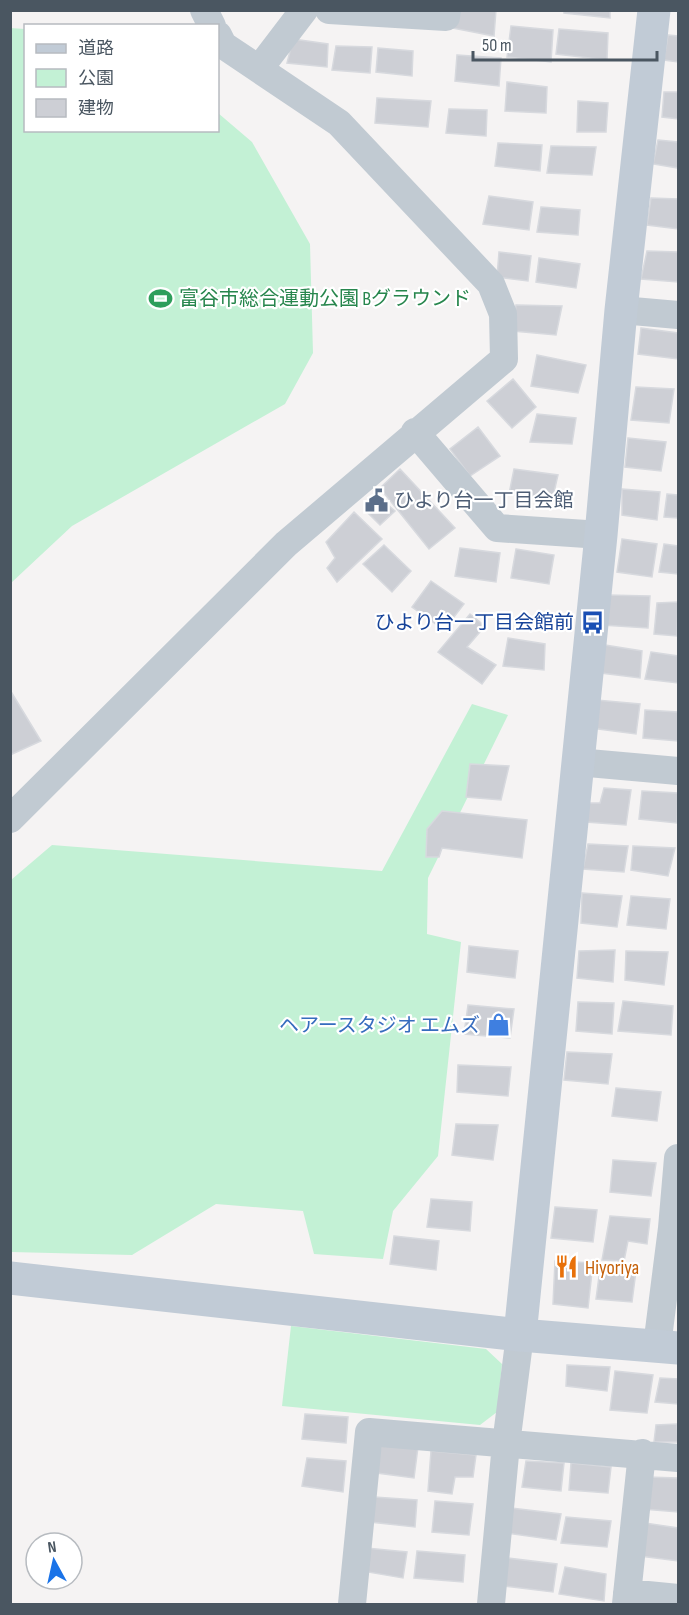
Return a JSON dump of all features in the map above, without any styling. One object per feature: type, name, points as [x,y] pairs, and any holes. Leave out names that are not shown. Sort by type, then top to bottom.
[{"type":"street","points":[[204,10],[211,24]]},
{"type":"street","points":[[259,69],[304,10]]},
{"type":"street","points":[[329,10],[446,17],[447,10]]},
{"type":"street","points":[[490,1605],[506,1444],[520,1335],[601,535],[621,310],[654,10]]},
{"type":"street","points":[[10,819],[286,544],[415,432],[504,359],[503,314],[491,284],[339,123],[223,45],[219,37]]},
{"type":"street","points":[[621,310],[678,315]]},
{"type":"street","points":[[415,432],[497,528],[601,535]]},
{"type":"street","points":[[577,762],[678,771]]},
{"type":"street","points":[[10,1278],[520,1335],[668,1347],[678,1158]]},
{"type":"street","points":[[352,1605],[369,1432],[642,1453],[678,1458]]},
{"type":"street","points":[[642,1453],[627,1599],[678,1598]]},
{"type":"green space","name":"富谷市総合運動公園 Bグラウンド","points":[[10,28],[24,29],[24,132],[219,132],[219,114],[252,142],[310,244],[313,353],[285,404],[72,526],[11,583]]},
{"type":"green space","points":[[472,704],[508,715],[428,878],[427,934],[461,942],[438,1156],[393,1211],[383,1259],[314,1254],[303,1211],[216,1204],[132,1255],[11,1252],[11,880],[52,845],[382,871]]},
{"type":"green space","points":[[291,1326],[486,1349],[502,1364],[497,1412],[480,1425],[282,1406]]},
{"type":"building","points":[[454,10],[496,10],[494,36],[452,28]]},
{"type":"building","points":[[564,10],[610,10],[610,18],[564,13]]},
{"type":"building","points":[[511,26],[553,30],[551,62],[507,57]]},
{"type":"building","points":[[559,29],[608,33],[607,60],[556,54]]},
{"type":"building","points":[[668,35],[678,36],[678,62],[664,60]]},
{"type":"building","points":[[293,39],[328,44],[327,67],[287,63]]},
{"type":"building","points":[[336,46],[372,47],[370,73],[332,70]]},
{"type":"building","points":[[378,48],[413,51],[412,76],[376,72]]},
{"type":"building","points":[[457,55],[501,58],[499,86],[455,81]]},
{"type":"building","points":[[507,82],[547,87],[546,113],[505,111]]},
{"type":"building","points":[[664,92],[678,92],[678,119],[662,117]]},
{"type":"building","points":[[377,98],[431,101],[428,127],[375,123]]},
{"type":"building","points":[[578,101],[608,103],[606,132],[577,132]]},
{"type":"building","points":[[449,109],[487,110],[486,136],[446,133]]},
{"type":"building","points":[[658,140],[678,142],[678,168],[653,164]]},
{"type":"building","points":[[498,143],[542,145],[540,171],[495,166]]},
{"type":"building","points":[[551,146],[596,147],[592,175],[547,173]]},
{"type":"building","points":[[489,196],[533,202],[529,230],[483,224]]},
{"type":"building","points":[[651,198],[678,199],[678,229],[647,225]]},
{"type":"building","points":[[541,207],[580,210],[578,235],[537,232]]},
{"type":"building","points":[[647,251],[678,252],[678,282],[641,279]]},
{"type":"building","points":[[499,252],[531,256],[528,281],[497,277]]},
{"type":"building","points":[[539,258],[580,264],[576,288],[536,282]]},
{"type":"building","points":[[516,305],[562,306],[556,335],[513,331]]},
{"type":"building","points":[[641,328],[678,333],[678,359],[638,354]]},
{"type":"building","points":[[537,355],[586,365],[578,393],[531,386]]},
{"type":"building","points":[[513,379],[536,407],[512,428],[487,401]]},
{"type":"building","points":[[636,387],[674,389],[669,423],[631,420]]},
{"type":"building","points":[[537,414],[576,418],[572,444],[530,442]]},
{"type":"building","points":[[478,427],[500,456],[470,476],[450,449]]},
{"type":"building","points":[[628,438],[666,442],[661,471],[625,467]]},
{"type":"building","points":[[400,469],[455,528],[429,549],[380,488]]},
{"type":"building","points":[[514,469],[558,475],[552,501],[509,494]]},
{"type":"building","points":[[622,489],[660,492],[657,520],[622,515]]},
{"type":"building","points":[[667,494],[678,495],[678,518],[664,517]]},
{"type":"building","points":[[381,499],[395,511],[380,525],[365,510]]},
{"type":"building","points":[[354,512],[382,539],[337,582],[327,568],[335,558],[326,542]]},
{"type":"building","points":[[622,539],[657,544],[652,577],[617,572]]},
{"type":"building","points":[[664,544],[678,546],[678,574],[659,572]]},
{"type":"building","points":[[384,545],[411,571],[392,592],[363,564]]},
{"type":"building","points":[[460,548],[500,553],[496,582],[455,576]]},
{"type":"building","points":[[516,549],[554,555],[549,584],[511,578]]},
{"type":"building","points":[[431,581],[464,604],[444,630],[412,607]]},
{"type":"building","points":[[606,595],[650,596],[648,628],[602,625]]},
{"type":"building","points":[[678,602],[677,636],[654,634],[657,603]]},
{"type":"building","points":[[470,614],[485,626],[467,647],[496,665],[482,684],[438,652]]},
{"type":"building","points":[[508,638],[545,644],[544,670],[503,666]]},
{"type":"building","points":[[605,645],[642,651],[640,678],[601,673]]},
{"type":"building","points":[[651,652],[678,656],[678,683],[645,679]]},
{"type":"building","points":[[10,690],[41,741],[10,755]]},
{"type":"building","points":[[596,700],[640,704],[636,734],[591,728]]},
{"type":"building","points":[[645,710],[678,712],[678,741],[643,738]]},
{"type":"building","points":[[470,764],[509,766],[501,800],[466,797]]},
{"type":"building","points":[[604,788],[631,790],[626,825],[586,822],[588,803],[600,803]]},
{"type":"building","points":[[642,791],[678,793],[677,823],[639,819]]},
{"type":"building","points":[[442,811],[527,820],[522,858],[442,848],[439,857],[426,857],[427,829]]},
{"type":"building","points":[[588,844],[628,846],[624,872],[583,869]]},
{"type":"building","points":[[633,846],[675,848],[668,876],[631,870]]},
{"type":"building","points":[[582,893],[622,896],[617,927],[581,923]]},
{"type":"building","points":[[631,896],[670,899],[666,929],[627,925]]},
{"type":"building","points":[[469,946],[518,951],[515,978],[467,972]]},
{"type":"building","points":[[615,950],[613,982],[577,978],[579,951]]},
{"type":"building","points":[[626,951],[668,952],[664,985],[625,980]]},
{"type":"building","points":[[623,1001],[673,1006],[671,1035],[618,1031]]},
{"type":"building","points":[[578,1002],[614,1003],[612,1034],[576,1031]]},
{"type":"building","points":[[468,1005],[514,1009],[510,1038],[464,1034]]},
{"type":"building","points":[[567,1052],[612,1054],[608,1084],[564,1080]]},
{"type":"building","points":[[458,1065],[511,1067],[508,1096],[457,1092]]},
{"type":"building","points":[[616,1088],[661,1092],[657,1121],[612,1116]]},
{"type":"building","points":[[456,1124],[498,1125],[493,1160],[452,1155]]},
{"type":"building","points":[[613,1160],[656,1163],[651,1196],[610,1192]]},
{"type":"building","points":[[431,1199],[472,1202],[470,1231],[427,1227]]},
{"type":"building","points":[[555,1207],[597,1210],[593,1242],[551,1238]]},
{"type":"building","points":[[610,1216],[650,1219],[647,1244],[628,1241],[624,1261],[602,1260]]},
{"type":"building","points":[[394,1236],[439,1241],[436,1270],[390,1264]]},
{"type":"building","points":[[555,1261],[593,1263],[588,1308],[553,1304]]},
{"type":"building","points":[[600,1269],[636,1271],[632,1302],[596,1299]]},
{"type":"building","points":[[567,1365],[610,1367],[607,1391],[566,1386]]},
{"type":"building","points":[[615,1371],[653,1375],[647,1413],[610,1410]]},
{"type":"building","points":[[660,1378],[678,1379],[678,1404],[655,1402]]},
{"type":"building","points":[[305,1414],[348,1417],[346,1443],[302,1439]]},
{"type":"building","points":[[677,1424],[678,1442],[654,1442],[656,1425]]},
{"type":"building","points":[[381,1445],[418,1447],[414,1478],[377,1473]]},
{"type":"building","points":[[431,1451],[476,1455],[473,1477],[455,1477],[452,1494],[428,1491]]},
{"type":"building","points":[[307,1458],[346,1461],[343,1492],[302,1486]]},
{"type":"building","points":[[526,1461],[564,1463],[561,1491],[522,1487]]},
{"type":"building","points":[[571,1463],[611,1467],[608,1493],[569,1490]]},
{"type":"building","points":[[647,1477],[678,1478],[678,1512],[643,1509]]},
{"type":"building","points":[[374,1497],[417,1500],[415,1527],[370,1522]]},
{"type":"building","points":[[435,1501],[473,1504],[469,1535],[432,1532]]},
{"type":"building","points":[[511,1508],[561,1514],[556,1540],[507,1533]]},
{"type":"building","points":[[566,1517],[611,1521],[607,1547],[561,1543]]},
{"type":"building","points":[[645,1523],[678,1528],[678,1561],[640,1556]]},
{"type":"building","points":[[366,1548],[407,1552],[403,1578],[362,1571]]},
{"type":"building","points":[[417,1551],[465,1555],[463,1582],[414,1578]]},
{"type":"building","points":[[507,1558],[557,1564],[553,1592],[504,1586]]},
{"type":"building","points":[[565,1567],[606,1574],[604,1601],[559,1594]]},
{"type":"place","name":"富谷市総合運動公園 Bグラウンド","points":[[161,298]]},
{"type":"place","name":"ひより台一丁目会館","points":[[376,500]]},
{"type":"place","name":"ひより台一丁目会館前","points":[[592,622]]},
{"type":"place","name":"ヘアースタジオ エムズ","points":[[498,1025]]},
{"type":"place","name":"Hiyoriya","points":[[567,1267]]}]
